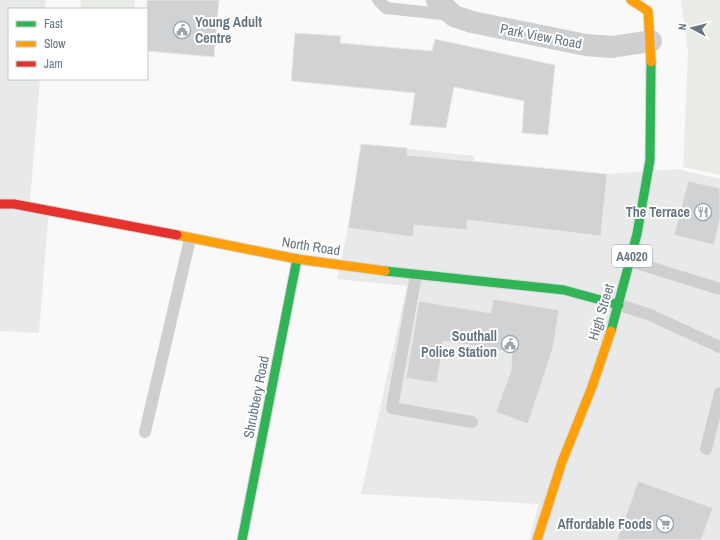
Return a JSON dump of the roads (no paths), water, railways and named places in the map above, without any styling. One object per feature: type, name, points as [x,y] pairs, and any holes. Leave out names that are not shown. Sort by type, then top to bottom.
[{"type":"street","name":"Park View Road","points":[[437,0],[454,16],[472,22],[586,45],[612,47],[651,41]]},
{"type":"street","name":"High Street","points":[[537,540],[562,462],[592,387],[619,305],[637,234],[650,160],[650,8],[631,0]]},
{"type":"street","name":"North Road","points":[[0,204],[14,204],[297,259],[416,275],[564,290],[619,305]]},
{"type":"street","name":"Shrubbery Road","points":[[242,540],[297,259]]},
{"type":"lane","points":[[378,0],[386,8],[454,16]]},
{"type":"lane","points":[[145,432],[190,239]]},
{"type":"lane","points":[[630,261],[720,289]]},
{"type":"lane","points":[[416,275],[392,408],[472,422]]},
{"type":"lane","points":[[619,305],[648,314],[720,347]]},
{"type":"lane","points":[[706,449],[720,393]]},
{"type":"place","name":"Young Adult Centre","points":[[182,30]]},
{"type":"place","name":"The Terrace","points":[[703,212]]},
{"type":"place","name":"Southall Police Station","points":[[510,344]]},
{"type":"place","name":"Affordable Foods","points":[[665,524]]}]
